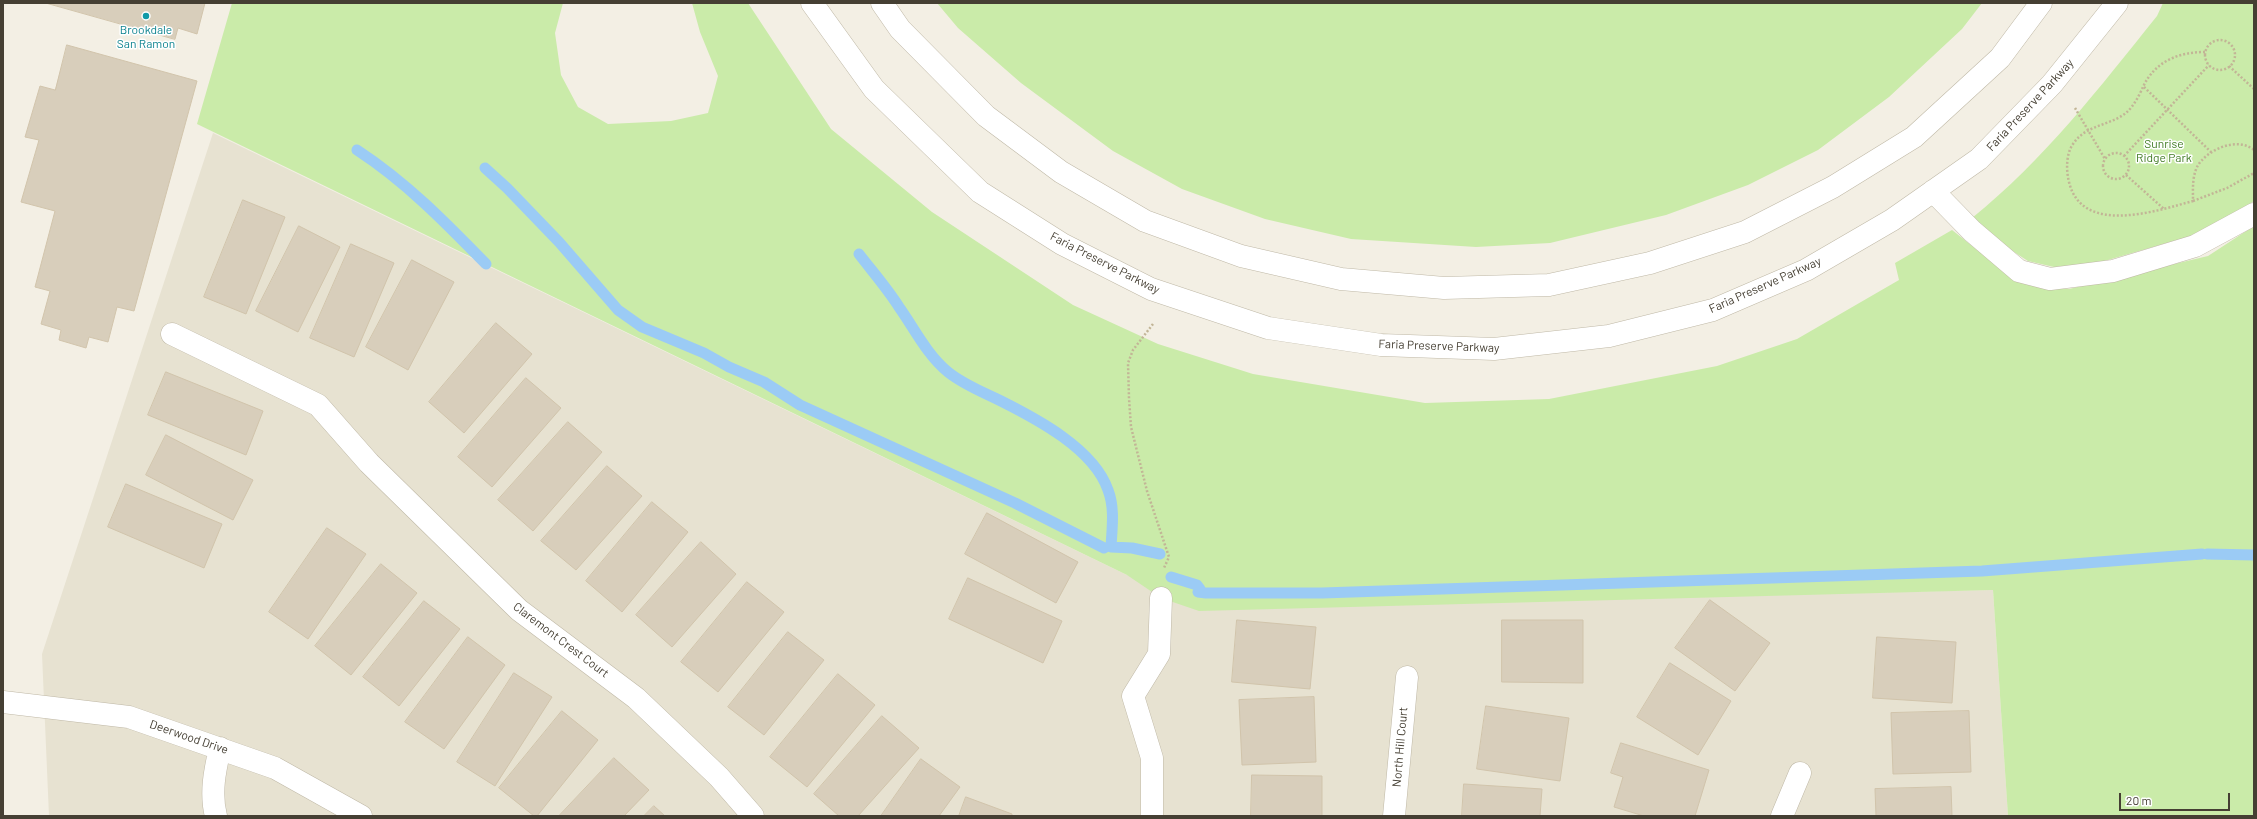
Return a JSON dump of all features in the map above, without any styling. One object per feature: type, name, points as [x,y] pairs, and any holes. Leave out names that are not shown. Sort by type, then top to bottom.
[{"type":"street","name":"Faria Preserve Parkway","points":[[812,3],[874,89],[980,192],[1062,244],[1151,289],[1268,328],[1381,345],[1494,349],[1609,336],[1713,310],[1806,270],[1892,220],[1979,160],[2052,84],[2117,3]]},
{"type":"street","points":[[882,3],[900,29],[986,116],[1062,172],[1145,221],[1241,256],[1341,279],[1444,288],[1549,286],[1650,263],[1745,232],[1833,187],[1914,137],[2000,58],[2041,3]]},
{"type":"street","points":[[1934,191],[1972,231],[2019,271],[2050,279],[2114,271],[2195,246],[2254,214]]},
{"type":"street","name":"Claremont Crest Court","points":[[172,334],[318,405],[369,463],[519,610],[636,698],[719,777],[753,816]]},
{"type":"street","points":[[1152,816],[1152,758],[1133,696],[1159,654],[1161,598]]},
{"type":"street","name":"North Hill Court","points":[[1394,816],[1407,677]]},
{"type":"street","name":"Deerwood Drive","points":[[3,702],[129,717],[275,768],[361,816]]},
{"type":"street","points":[[216,816],[213,806],[213,780],[220,748]]},
{"type":"street","points":[[1782,816],[1800,773]]},
{"type":"path","points":[[2214,41],[2224,41],[2228,43],[2234,51],[2233,61],[2229,66],[2222,70],[2209,65],[2205,52],[2207,47],[2214,41]]},
{"type":"path","points":[[2205,52],[2174,56],[2154,70],[2128,112],[2088,130],[2072,144],[2066,170],[2072,190],[2082,206],[2102,215],[2133,214],[2164,209],[2193,201],[2227,188],[2254,173]]},
{"type":"path","points":[[2124,156],[2209,65]]},
{"type":"path","points":[[2229,66],[2254,89]]},
{"type":"path","points":[[2144,86],[2211,152]]},
{"type":"path","points":[[2075,108],[2105,159],[2103,168],[2110,178],[2118,179],[2126,175],[2129,167],[2124,156],[2116,153],[2105,159]]},
{"type":"path","points":[[2193,201],[2192,185],[2197,168],[2203,159],[2211,152],[2224,147],[2237,145],[2250,146],[2254,150]]},
{"type":"path","points":[[2126,175],[2164,209]]},
{"type":"path","points":[[1153,324],[1133,350],[1128,363],[1127,376],[1132,427],[1146,491],[1169,557],[1168,563],[1160,573],[1154,586],[1161,598]]},
{"type":"shaded area","points":[[213,133],[1127,575],[1443,601],[1993,590],[2008,816],[49,816],[42,654]]},
{"type":"green space","points":[[232,3],[563,3],[555,33],[561,75],[578,107],[608,124],[671,121],[708,113],[718,76],[700,32],[692,3],[748,3],[831,129],[932,212],[1073,305],[1158,344],[1253,374],[1425,403],[1549,399],[1717,366],[1797,339],[1899,280],[1895,263],[1952,230],[2013,278],[2038,285],[2069,289],[2208,256],[2254,226],[2254,816],[2008,816],[1993,590],[1199,611],[1161,598],[1127,575],[197,124]]},
{"type":"green space","points":[[937,3],[1982,3],[1962,29],[1889,97],[1818,150],[1748,185],[1666,215],[1550,243],[1476,247],[1351,239],[1265,219],[1182,189],[1113,151],[1021,83],[958,28]]},
{"type":"green space","name":"Sunrise Ridge Park","points":[[2163,3],[2254,3],[2254,201],[2205,232],[2094,264],[2054,267],[2028,261],[2000,243],[1972,218],[2023,172],[2070,122],[2157,16]]},
{"type":"building","name":"Brookdale San Ramon","points":[[46,3],[205,3],[197,34],[178,28],[175,39]]},
{"type":"building","points":[[67,45],[197,81],[134,311],[117,307],[108,342],[89,337],[86,348],[59,340],[61,330],[41,324],[50,291],[35,287],[55,211],[21,202],[39,140],[25,137],[40,86],[55,90]]},
{"type":"building","points":[[243,200],[285,217],[246,314],[204,297]]},
{"type":"building","points":[[299,226],[340,247],[298,332],[256,311]]},
{"type":"building","points":[[351,244],[394,263],[354,357],[310,338]]},
{"type":"building","points":[[412,260],[454,282],[408,370],[366,347]]},
{"type":"building","points":[[496,323],[532,354],[464,433],[429,402]]},
{"type":"building","points":[[166,372],[263,411],[246,455],[148,415]]},
{"type":"building","points":[[526,378],[561,408],[492,487],[458,457]]},
{"type":"building","points":[[568,422],[602,452],[533,531],[498,500]]},
{"type":"building","points":[[166,435],[253,480],[233,520],[146,475]]},
{"type":"building","points":[[607,466],[642,496],[576,570],[541,541]]},
{"type":"building","points":[[126,484],[222,524],[204,568],[108,527]]},
{"type":"building","points":[[652,502],[688,532],[622,612],[586,581]]},
{"type":"building","points":[[987,513],[1078,562],[1056,603],[965,554]]},
{"type":"building","points":[[327,528],[366,554],[308,639],[269,612]]},
{"type":"building","points":[[701,542],[736,574],[672,647],[636,615]]},
{"type":"building","points":[[381,564],[417,593],[351,675],[315,646]]},
{"type":"building","points":[[968,578],[1062,621],[1043,663],[949,619]]},
{"type":"building","points":[[747,582],[784,612],[718,692],[681,662]]},
{"type":"building","points":[[1710,600],[1770,643],[1735,691],[1675,648]]},
{"type":"building","points":[[424,601],[460,629],[399,706],[363,677]]},
{"type":"building","points":[[1237,620],[1316,627],[1310,689],[1232,682]]},
{"type":"building","points":[[1502,620],[1583,620],[1583,683],[1502,682]]},
{"type":"building","points":[[788,632],[824,660],[764,735],[728,707]]},
{"type":"building","points":[[468,637],[505,665],[444,749],[405,722]]},
{"type":"building","points":[[1877,637],[1956,642],[1952,703],[1873,698]]},
{"type":"building","points":[[1670,663],[1731,701],[1698,755],[1637,717]]},
{"type":"building","points":[[514,673],[552,697],[495,786],[457,762]]},
{"type":"building","points":[[838,674],[875,705],[807,787],[770,757]]},
{"type":"building","points":[[1314,697],[1316,762],[1242,765],[1239,700]]},
{"type":"building","points":[[1486,706],[1569,718],[1560,781],[1477,769]]},
{"type":"building","points":[[562,711],[598,740],[537,816],[534,816],[499,788]]},
{"type":"building","points":[[1969,711],[1971,772],[1893,774],[1891,713]]},
{"type":"building","points":[[882,716],[919,748],[858,816],[839,816],[814,794]]},
{"type":"building","points":[[1621,743],[1709,770],[1695,816],[1644,816],[1614,807],[1623,777],[1611,773]]},
{"type":"building","points":[[614,758],[649,790],[624,816],[559,816]]},
{"type":"building","points":[[921,759],[960,787],[939,816],[881,816]]},
{"type":"building","points":[[1252,775],[1322,776],[1322,816],[1251,816]]},
{"type":"building","points":[[1464,784],[1542,789],[1540,816],[1462,816]]},
{"type":"building","points":[[1951,787],[1952,816],[1876,816],[1875,789]]},
{"type":"building","points":[[966,797],[1012,814],[1012,816],[959,816]]},
{"type":"building","points":[[654,806],[665,816],[644,816]]},
{"type":"waterway","points":[[357,150],[375,162],[409,189],[486,264]]},
{"type":"waterway","points":[[485,168],[507,188],[559,242],[618,310],[642,327],[704,353],[729,367],[764,382],[800,405],[1015,503],[1104,548]]},
{"type":"waterway","points":[[859,254],[890,293],[927,350],[940,365],[954,377],[967,385],[1015,408],[1047,426],[1063,437],[1090,461],[1101,475],[1108,490],[1112,504],[1111,547],[1132,548],[1160,554]]},
{"type":"waterway","points":[[1171,577],[1197,585],[1200,589],[1198,592],[1206,593],[1322,593],[1982,571],[2202,554]]},
{"type":"waterway","points":[[2207,554],[2254,555]]},
{"type":"place","name":"Brookdale San Ramon","points":[[146,16]]}]
